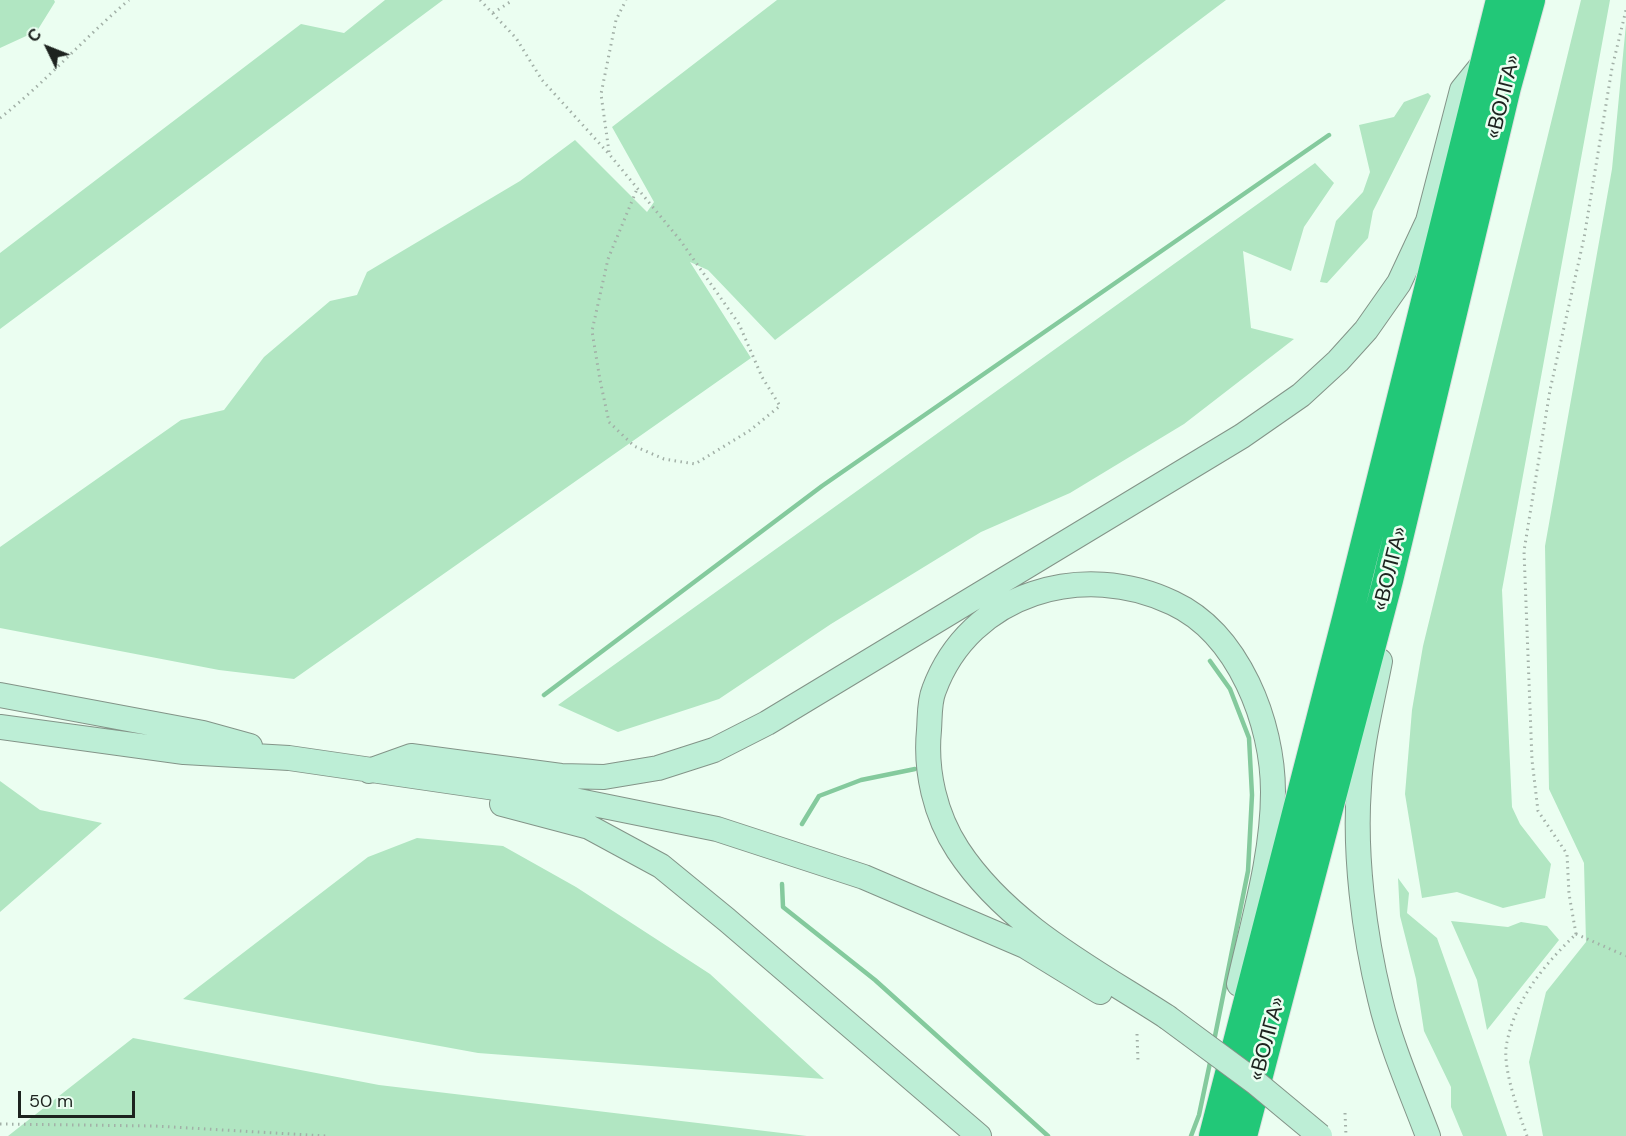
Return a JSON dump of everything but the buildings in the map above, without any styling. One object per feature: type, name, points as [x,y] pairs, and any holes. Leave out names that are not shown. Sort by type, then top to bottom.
[{"type":"highway","name":"«ВОЛГА»","points":[[1214,1136],[1350,608],[1483,64],[1501,0]]},
{"type":"highway","name":"«ВОЛГА»","points":[[1242,1136],[1388,580],[1506,87],[1530,0]]},
{"type":"main road","points":[[369,771],[411,756],[561,776],[604,777],[658,768],[714,750],[766,723],[1242,436],[1301,395],[1338,361],[1366,330],[1398,283],[1428,221],[1462,90],[1483,64]]},
{"type":"main road","points":[[1388,580],[1380,657],[1362,749],[1359,779],[1360,862],[1367,932],[1380,999],[1402,1070],[1428,1136]]},
{"type":"main road","points":[[1226,1089],[1224,1049],[1267,860],[1273,791],[1266,731],[1258,705],[1233,657],[1214,633],[1175,603],[1132,588],[1085,583],[1048,587],[1008,605],[975,628],[949,660],[933,692],[927,748],[932,789],[944,824],[957,849],[1000,903],[1165,1025],[1297,1136]]},
{"type":"main road","points":[[0,695],[203,733],[289,758]]},
{"type":"main road","points":[[0,727],[184,752],[289,758],[564,798],[717,829],[864,877],[1025,946],[1165,1025],[1255,1082],[1320,1136]]},
{"type":"main road","points":[[369,771],[450,794],[520,807],[589,827],[661,866],[979,1136]]},
{"type":"path","points":[[0,118],[21,102],[86,36],[129,0]]},
{"type":"path","points":[[480,0],[516,38],[542,80],[609,154],[638,189],[680,240],[740,324],[762,377],[780,406],[749,431],[695,464],[664,459],[634,446],[609,422],[592,331],[608,259],[638,189]]},
{"type":"path","points":[[493,13],[513,0]]},
{"type":"path","points":[[609,154],[601,94],[616,20],[627,0]]},
{"type":"path","points":[[1576,934],[1569,894],[1567,854],[1538,812],[1532,760],[1524,551],[1550,390],[1584,238],[1612,68],[1626,10]]},
{"type":"path","points":[[1576,934],[1626,956]]},
{"type":"path","points":[[1527,1136],[1513,1095],[1506,1043],[1520,1004],[1539,974],[1576,934]]},
{"type":"path","points":[[1137,1034],[1138,1061]]},
{"type":"path","points":[[1345,1113],[1346,1136]]},
{"type":"path","points":[[0,1124],[155,1126],[326,1136]]},
{"type":"green space","points":[[0,0],[54,0],[55,2],[37,31],[0,48]]},
{"type":"green space","points":[[385,0],[443,0],[0,329],[0,253],[301,24],[344,33]]},
{"type":"green space","points":[[777,0],[1226,0],[775,340],[708,270],[690,262],[751,358],[294,679],[219,670],[0,628],[0,547],[181,420],[224,410],[264,357],[330,301],[357,295],[367,272],[520,181],[575,140],[647,212],[654,202],[612,127]]},
{"type":"green space","points":[[1581,0],[1610,0],[1502,590],[1512,807],[1520,824],[1551,864],[1545,898],[1503,908],[1457,892],[1422,898],[1405,794],[1412,710],[1423,646]]},
{"type":"green space","points":[[1626,24],[1626,1136],[1543,1136],[1529,1062],[1546,992],[1586,942],[1584,863],[1549,789],[1545,546],[1612,169]]},
{"type":"green space","points":[[1428,93],[1431,96],[1373,211],[1368,238],[1327,283],[1320,282],[1336,221],[1363,192],[1370,172],[1359,125],[1394,117],[1404,102]]},
{"type":"green space","points":[[1315,163],[1334,183],[1304,227],[1291,271],[1243,251],[1251,328],[1294,339],[1184,424],[1070,493],[981,532],[831,624],[719,699],[618,732],[558,705]]},
{"type":"green space","points":[[0,781],[40,810],[102,823],[0,912]]},
{"type":"green space","points":[[417,838],[503,846],[576,887],[710,974],[824,1079],[478,1053],[183,999],[368,857]]},
{"type":"green space","points":[[1398,878],[1409,893],[1407,913],[1437,938],[1507,1136],[1463,1136],[1451,1107],[1451,1087],[1424,1031],[1416,979],[1400,916]]},
{"type":"green space","points":[[1451,921],[1508,927],[1521,922],[1547,926],[1559,940],[1487,1030],[1477,980]]},
{"type":"green space","points":[[133,1038],[379,1085],[807,1136],[8,1136]]},
{"type":"waterway","points":[[544,695],[822,486],[1329,135]]},
{"type":"waterway","points":[[1210,661],[1230,689],[1249,738],[1252,795],[1248,871],[1214,1041]]},
{"type":"waterway","points":[[802,824],[819,796],[861,780],[915,769]]},
{"type":"waterway","points":[[782,884],[783,907],[875,980],[1048,1136]]},
{"type":"waterway","points":[[1191,1136],[1199,1115],[1211,1058]]}]
